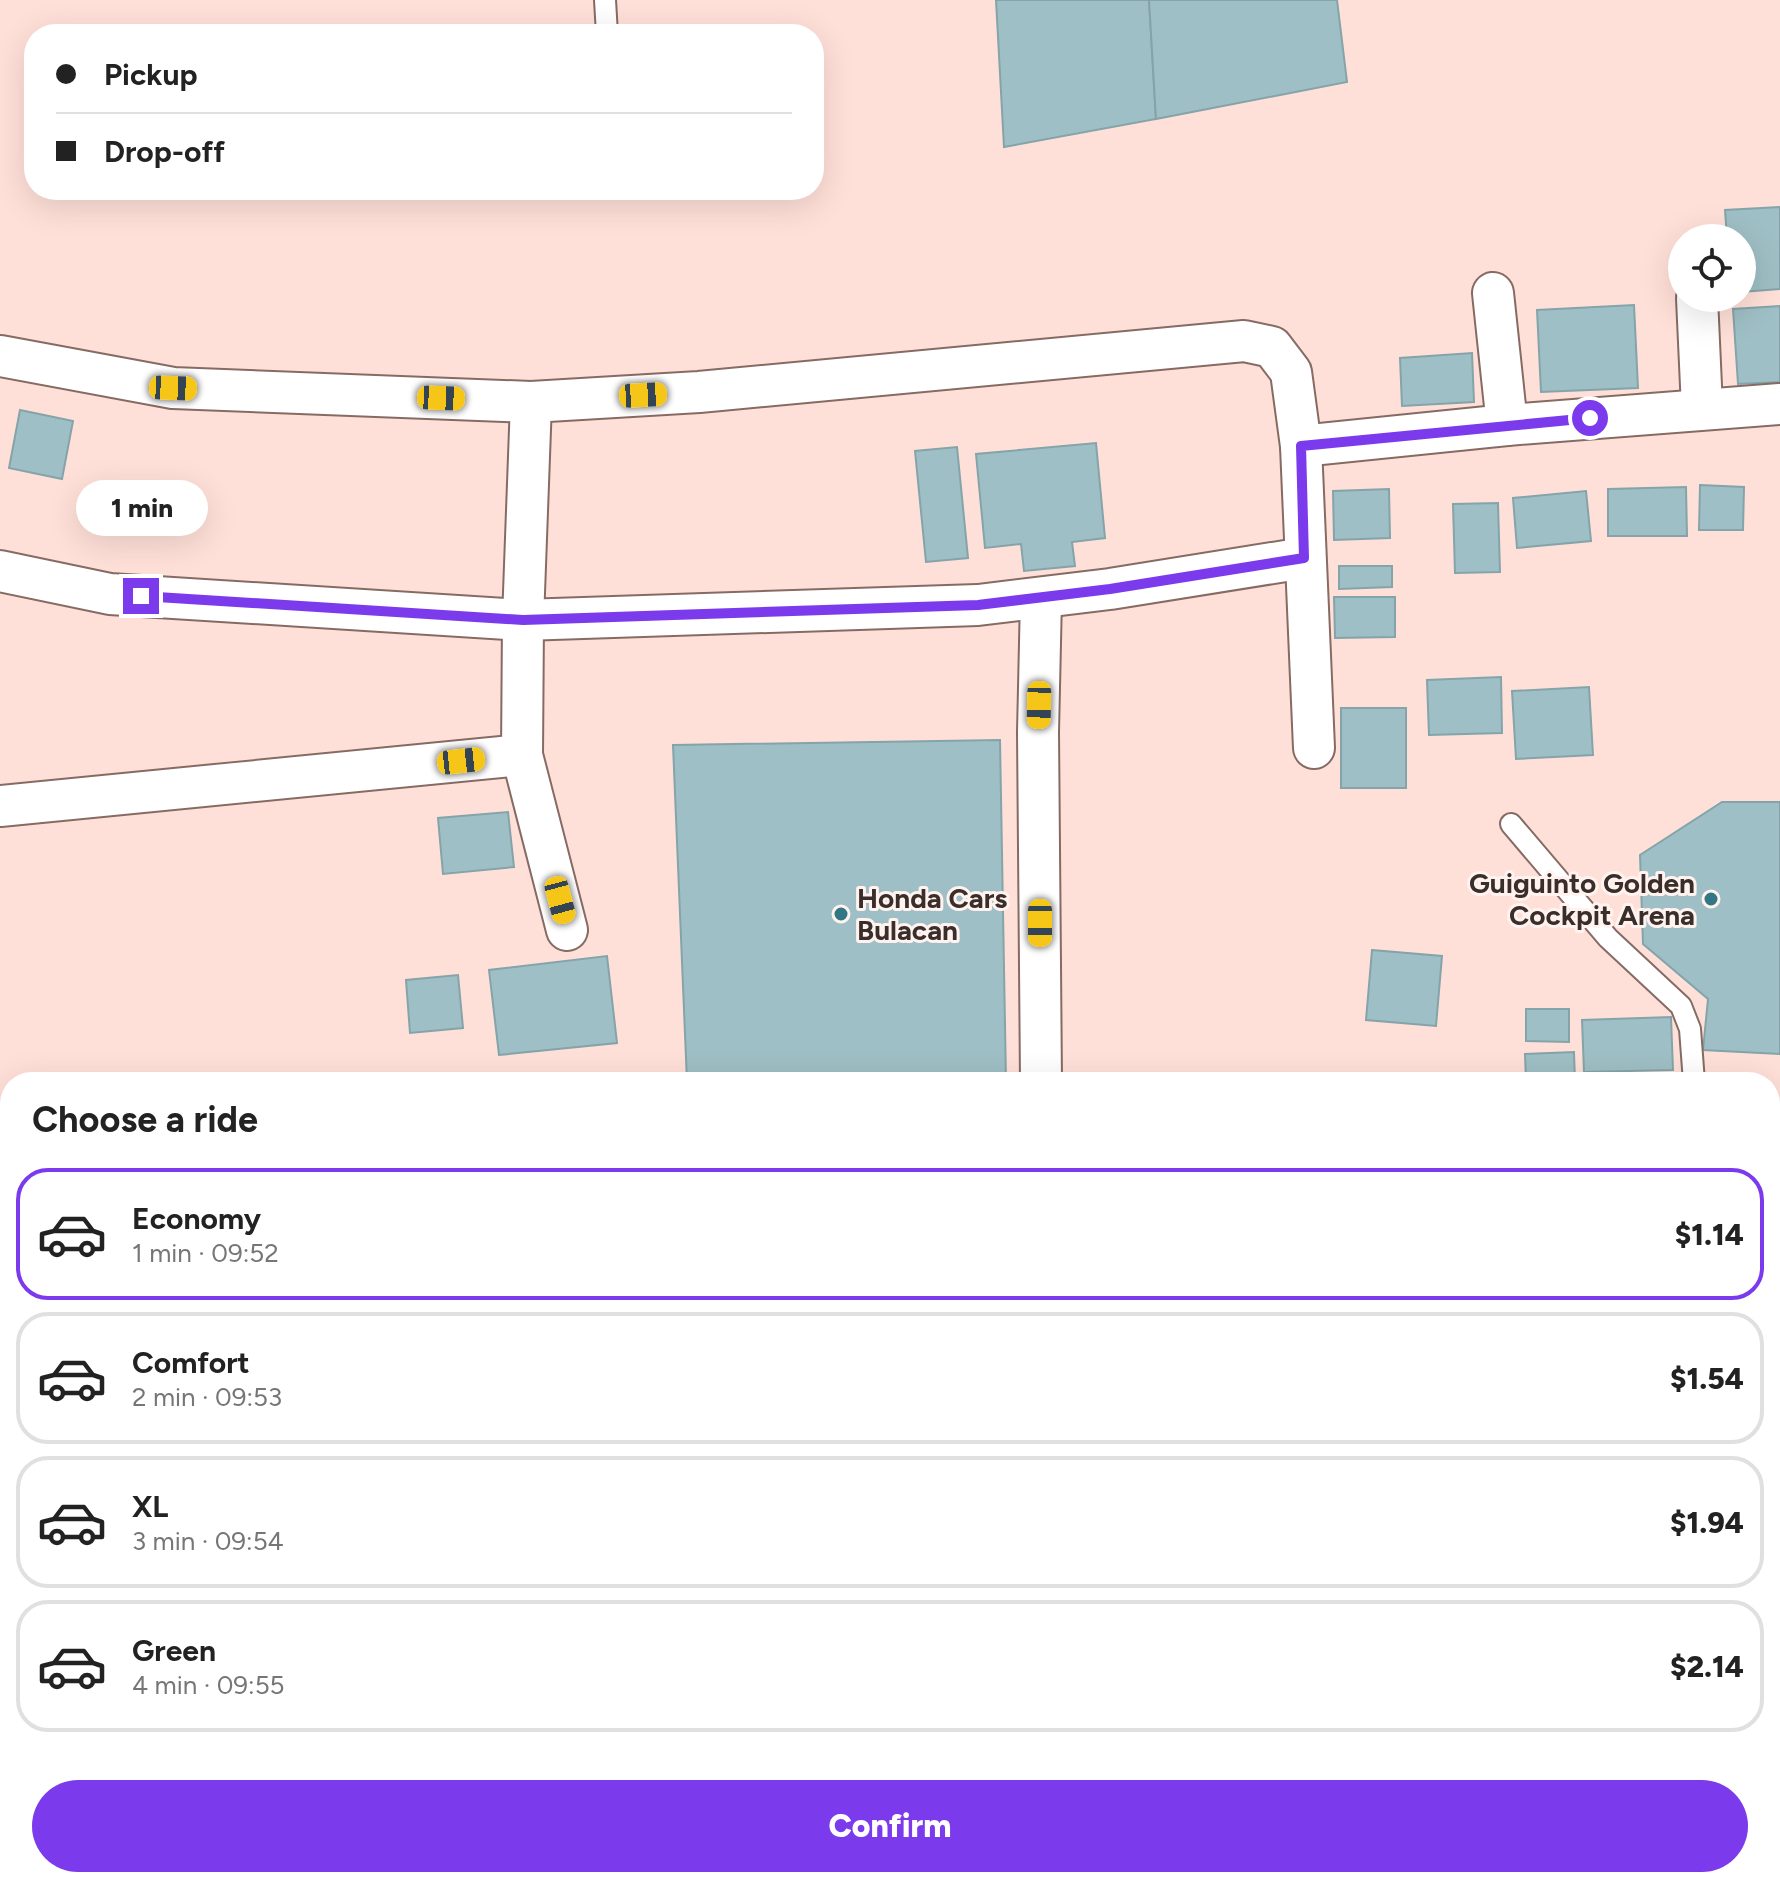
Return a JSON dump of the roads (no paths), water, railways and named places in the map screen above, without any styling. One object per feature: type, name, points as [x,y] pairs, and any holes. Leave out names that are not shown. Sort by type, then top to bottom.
[{"type":"street","points":[[1493,293],[1507,425]]},
{"type":"street","points":[[1698,312],[1702,408]]},
{"type":"street","points":[[0,356],[173,388],[531,402],[699,392],[1244,341],[1272,347],[1291,372],[1301,446],[1314,748]]},
{"type":"street","points":[[531,402],[523,620],[522,755],[567,930]]},
{"type":"street","points":[[1301,446],[1507,425],[1780,404]]},
{"type":"street","points":[[0,571],[110,594],[523,620],[978,605],[1304,558]]},
{"type":"street","points":[[1041,598],[1038,732],[1041,1072]]},
{"type":"street","points":[[0,806],[522,755]]},
{"type":"lane","points":[[605,0],[606,24]]},
{"type":"lane","points":[[1511,824],[1608,938],[1681,1006],[1690,1029],[1693,1072]]},
{"type":"place","name":"Guiguinto Golden Cockpit Arena","points":[[1711,899]]},
{"type":"place","name":"Honda Cars Bulacan","points":[[841,914]]}]
